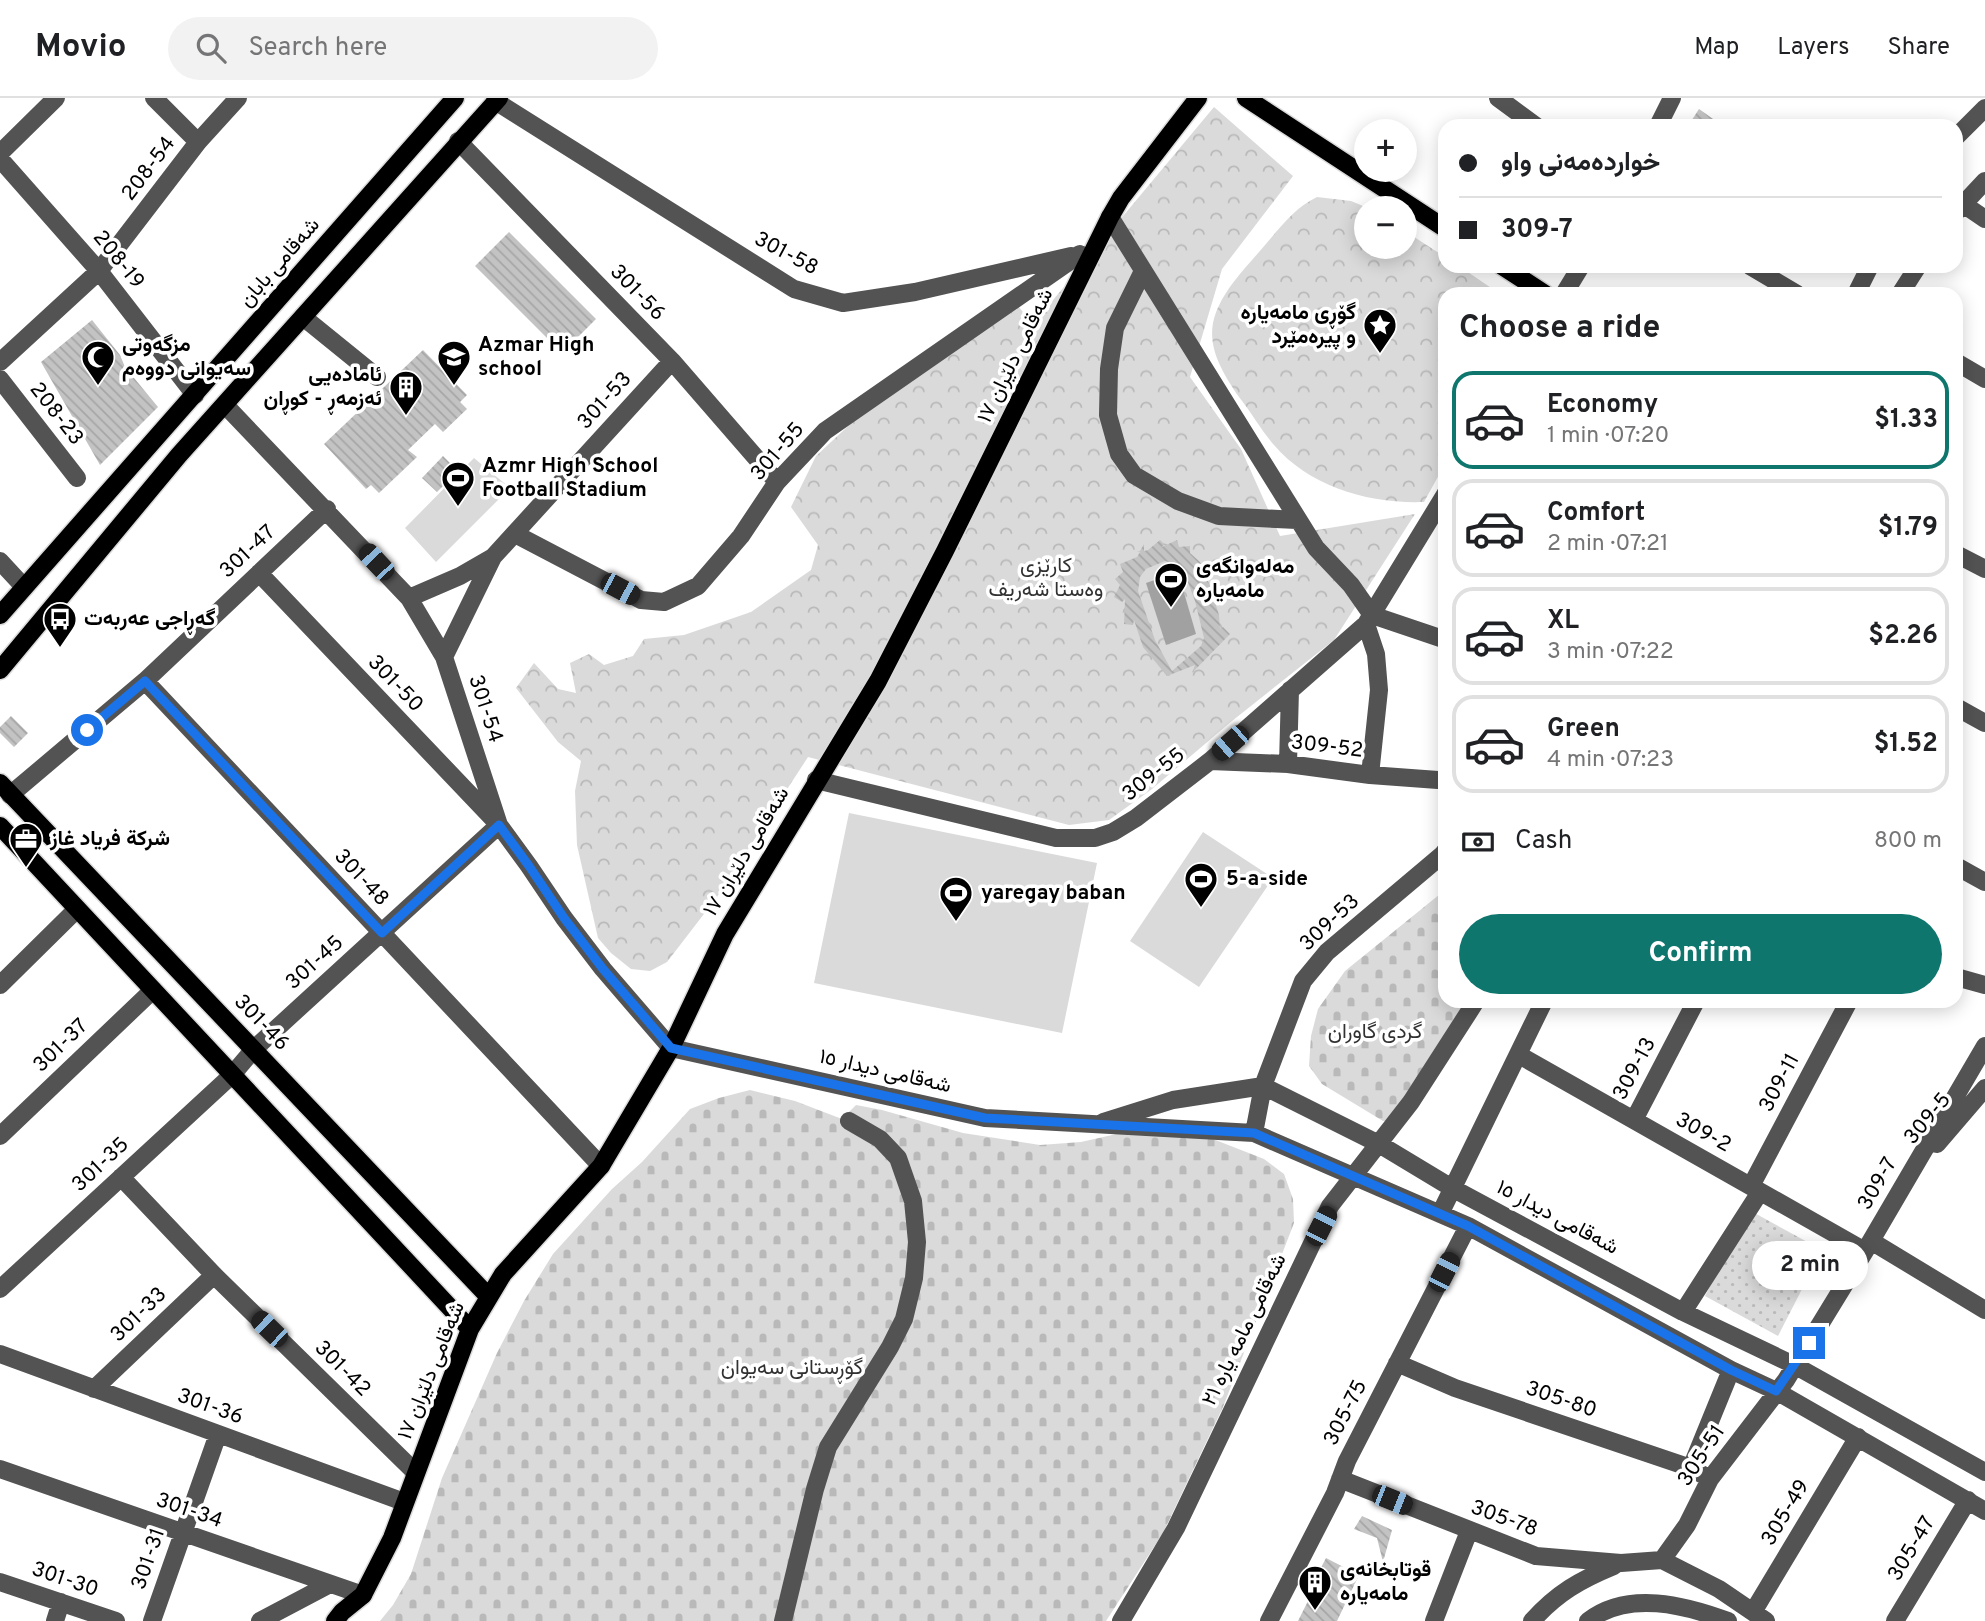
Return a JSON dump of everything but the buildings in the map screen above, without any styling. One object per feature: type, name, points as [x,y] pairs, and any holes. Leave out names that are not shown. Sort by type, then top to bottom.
[{"type":"main road","name":"شەقامی بابان","points":[[0,615],[455,98]]},
{"type":"main road","name":"شەقامی دلێران ١٧","points":[[335,1621],[363,1595],[392,1538],[470,1329],[488,1296],[503,1274],[601,1166],[671,1048],[725,934],[878,681],[945,551],[1086,253],[1121,198],[1198,98]]},
{"type":"main road","points":[[1246,98],[1438,224]]},
{"type":"main road","points":[[0,670],[178,455],[497,100]]},
{"type":"main road","points":[[1513,273],[1534,287]]},
{"type":"main road","name":"301-46","points":[[5,789],[488,1296]]},
{"type":"main road","points":[[0,826],[470,1329]]},
{"type":"street","points":[[0,153],[56,98]]},
{"type":"street","points":[[154,98],[198,142]]},
{"type":"street","name":"208-54","points":[[0,362],[99,271],[198,142],[238,98]]},
{"type":"street","points":[[1498,98],[1526,119]]},
{"type":"street","points":[[1662,119],[1672,98]]},
{"type":"street","name":"301-58","points":[[497,100],[794,289],[842,303],[915,292],[1086,253]]},
{"type":"street","points":[[1963,130],[1985,108]]},
{"type":"street","name":"301-56","points":[[458,141],[671,361],[777,482]]},
{"type":"street","name":"208-19","points":[[0,159],[99,271],[195,395]]},
{"type":"street","points":[[1963,205],[1985,181]]},
{"type":"street","points":[[1963,209],[1985,219]]},
{"type":"street","points":[[1110,217],[1297,520],[1316,548],[1351,585],[1369,620],[1376,654],[1379,690],[1370,775]]},
{"type":"street","name":"301-55","points":[[515,534],[641,600],[664,602],[698,586],[741,536],[777,482],[825,431],[1086,253]]},
{"type":"street","points":[[1143,271],[1115,328],[1108,415],[1119,454],[1133,475],[1178,501],[1219,516],[1297,520]]},
{"type":"street","points":[[1762,273],[1785,287]]},
{"type":"street","points":[[303,317],[377,377]]},
{"type":"street","name":"301-53","points":[[409,598],[460,576],[493,557],[671,361]]},
{"type":"street","points":[[1963,366],[1985,379]]},
{"type":"street","name":"208-23","points":[[0,379],[77,478]]},
{"type":"street","name":"301-54","points":[[225,405],[409,598],[444,657],[499,825],[603,969],[671,1048]]},
{"type":"street","name":"309-55","points":[[816,780],[1056,838],[1094,838],[1113,832],[1136,818],[1210,761],[1369,620],[1438,506]]},
{"type":"street","name":"301-47","points":[[5,789],[145,681],[327,509]]},
{"type":"street","points":[[444,657],[493,557]]},
{"type":"street","points":[[1963,558],[1985,569]]},
{"type":"street","points":[[0,561],[24,587]]},
{"type":"street","name":"301-50","points":[[259,573],[499,825]]},
{"type":"street","points":[[1369,620],[1438,638]]},
{"type":"street","name":"301-48","points":[[145,681],[601,1166]]},
{"type":"street","points":[[1288,764],[1290,690]]},
{"type":"street","points":[[1963,711],[1985,723]]},
{"type":"street","name":"309-52","points":[[1210,761],[1288,764],[1370,775],[1438,780]]},
{"type":"street","name":"301-45","points":[[232,1075],[254,1049],[499,825]]},
{"type":"street","name":"309-53","points":[[1254,1133],[1263,1086],[1303,981],[1327,952],[1438,859]]},
{"type":"street","points":[[1963,870],[1985,882]]},
{"type":"street","points":[[0,985],[77,909]]},
{"type":"street","points":[[1963,980],[1985,985]]},
{"type":"street","name":"301-37","points":[[0,1136],[153,990]]},
{"type":"street","name":"شەقامی مامە یارە ٢١","points":[[1121,1621],[1176,1528],[1330,1206],[1411,1102],[1471,1008]]},
{"type":"street","points":[[1440,1214],[1541,1008]]},
{"type":"street","name":"309-13","points":[[1634,1120],[1692,1008]]},
{"type":"street","name":"309-11","points":[[1683,1312],[1755,1189],[1846,1008]]},
{"type":"street","name":"309-7","points":[[1785,1378],[1868,1246],[1985,1046]]},
{"type":"street","name":"شەقامی دیدار ١٥","points":[[671,1048],[985,1118],[1254,1133],[1468,1226],[1731,1370],[1785,1378],[1985,1472]]},
{"type":"street","name":"309-2","points":[[1518,1055],[1755,1189],[1983,1305]]},
{"type":"street","name":"301-35","points":[[0,1289],[232,1075]]},
{"type":"street","name":"شەقامی دیدار ١٥","points":[[1092,1125],[1173,1100],[1263,1086],[1379,1144],[1452,1188],[1683,1312],[1785,1378],[1858,1437],[1985,1511]]},
{"type":"street","name":"309-5","points":[[1907,1180],[1985,1088]]},
{"type":"street","points":[[783,1621],[828,1447],[900,1328],[914,1278],[917,1242],[913,1202],[898,1158],[880,1139],[849,1121]]},
{"type":"street","name":"301-42","points":[[121,1177],[214,1275],[415,1472]]},
{"type":"street","name":"305-75","points":[[1269,1621],[1347,1461],[1468,1226]]},
{"type":"street","name":"301-33","points":[[94,1389],[214,1275]]},
{"type":"street","name":"301-36","points":[[0,1354],[404,1502]]},
{"type":"street","name":"305-80","points":[[1397,1363],[1455,1388],[1691,1468],[1710,1479]]},
{"type":"street","points":[[1691,1468],[1731,1370]]},
{"type":"street","name":"305-51","points":[[1661,1560],[1687,1525],[1710,1479],[1785,1378]]},
{"type":"street","name":"301-31","points":[[152,1621],[219,1434]]},
{"type":"street","name":"305-49","points":[[1759,1617],[1858,1437]]},
{"type":"street","name":"301-34","points":[[0,1468],[363,1595]]},
{"type":"street","name":"305-78","points":[[1340,1479],[1535,1556],[1621,1563],[1661,1560]]},
{"type":"street","name":"305-47","points":[[1895,1621],[1968,1500]]},
{"type":"street","points":[[1434,1621],[1469,1531]]},
{"type":"street","points":[[1661,1560],[1718,1589],[1759,1617]]},
{"type":"street","points":[[1532,1621],[1547,1604],[1583,1578],[1621,1563]]},
{"type":"street","name":"301-30","points":[[0,1582],[116,1621]]},
{"type":"street","points":[[260,1621],[330,1584]]},
{"type":"street","points":[[55,1621],[61,1602]]},
{"type":"street","points":[[1588,1621],[1614,1606],[1651,1603],[1704,1612],[1728,1621]]},
{"type":"green space","name":"کارێزی وەستا شەریف","points":[[1214,107],[1293,176],[1222,269],[1190,377],[1241,449],[1280,536],[1415,514],[1334,640],[1152,789],[1109,820],[1069,825],[808,757],[717,897],[667,962],[650,971],[631,969],[598,938],[577,845],[575,791],[581,761],[558,742],[516,688],[534,663],[558,689],[576,693],[570,663],[589,654],[604,665],[633,656],[644,639],[684,635],[751,612],[811,570],[818,545],[791,507],[816,456],[860,415],[1018,306],[1033,324]]},
{"type":"green space","points":[[1317,197],[1354,202],[1354,259],[1417,259],[1417,239],[1438,252],[1438,273],[1469,273],[1490,287],[1438,287],[1438,477],[1424,502],[1362,496],[1323,482],[1305,472],[1274,445],[1239,397],[1218,362],[1212,333],[1220,303],[1238,276],[1300,208]]},
{"type":"green space","name":"Azmr High School Football Stadium","points":[[474,458],[510,488],[436,562],[405,528]]},
{"type":"green space","name":"yaregay baban","points":[[849,813],[1097,863],[1062,1033],[814,983]]},
{"type":"green space","name":"5-a-side","points":[[1203,832],[1273,878],[1199,987],[1130,941]]},
{"type":"green space","name":"گردی گاوران","points":[[1438,896],[1438,1008],[1462,1008],[1389,1121],[1383,1121],[1322,1084],[1309,1066],[1311,1036],[1318,1009],[1345,971]]},
{"type":"green space","name":"گۆڕستانی سەیوان","points":[[750,1090],[795,1101],[842,1119],[856,1105],[963,1133],[1040,1145],[1081,1142],[1121,1133],[1195,1132],[1264,1159],[1284,1174],[1293,1199],[1294,1223],[1223,1407],[1163,1533],[1106,1621],[380,1621],[411,1574],[442,1478],[497,1353],[524,1301],[553,1254],[690,1109]]},
{"type":"green space","points":[[1749,1210],[1822,1250],[1778,1336],[1705,1296]]},
{"type":"shaded area","name":"مەلەوانگەی مامەیارە","points":[[1178,572],[1196,634],[1166,645],[1146,583]]},
{"type":"place","name":"گۆڕی مامەیارە و پیرەمێرد","points":[[1380,355]]},
{"type":"place","name":"مزگەوتی سەیوانی دووەم","points":[[98,387]]},
{"type":"place","name":"Azmar High school","points":[[454,387]]},
{"type":"place","name":"ئامادەیی ئەزمەڕ - کوڕان","points":[[406,417]]},
{"type":"place","name":"Azmr High School Football Stadium","points":[[458,508]]},
{"type":"place","name":"مەلەوانگەی مامەیارە","points":[[1171,609]]},
{"type":"place","name":"گەڕاجی عەربەت","points":[[60,649]]},
{"type":"place","name":"شرکة فرياد غاز","points":[[26,869]]},
{"type":"place","name":"5-a-side","points":[[1201,909]]},
{"type":"place","name":"yaregay baban","points":[[956,923]]},
{"type":"place","name":"قوتابخانەی مامەیارە","points":[[1315,1612]]},
{"type":"route","points":[[87,730],[145,681],[382,933],[499,825],[603,969],[671,1048],[985,1118],[1254,1133],[1468,1226],[1731,1370],[1776,1391],[1809,1343]]}]
